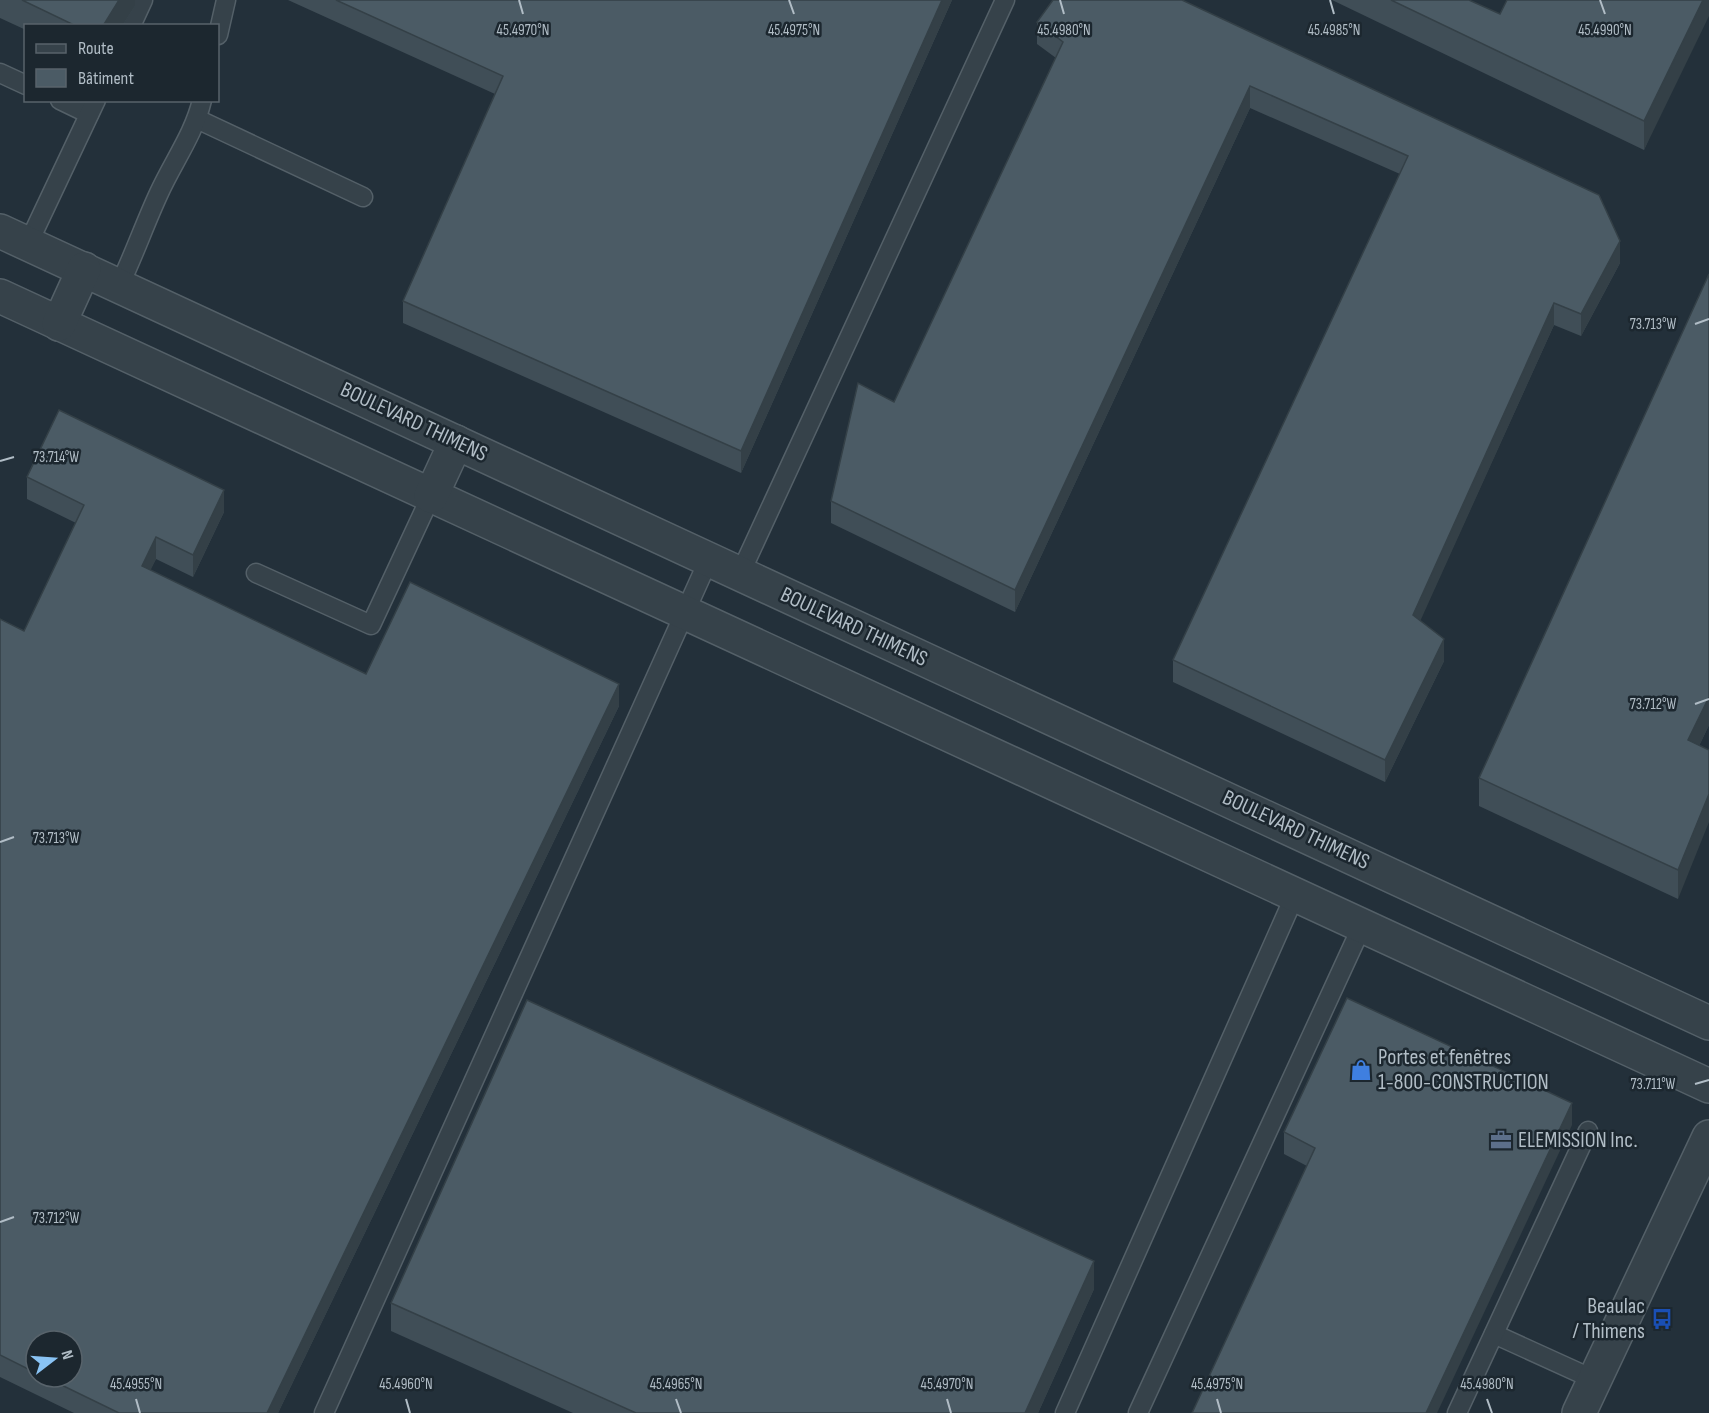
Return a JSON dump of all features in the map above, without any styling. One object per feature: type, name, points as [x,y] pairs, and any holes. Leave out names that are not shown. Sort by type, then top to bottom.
[{"type":"street","name":"BOULEVARD THIMENS","points":[[14,237],[1709,1023]]},
{"type":"street","points":[[59,324],[84,269]]},
{"type":"street","points":[[0,296],[1709,1086]]},
{"type":"street","points":[[431,496],[456,442]]},
{"type":"street","points":[[1579,1413],[1709,1137]]},
{"type":"lane","points":[[132,24],[144,0]]},
{"type":"lane","points":[[219,31],[226,0]]},
{"type":"lane","points":[[740,574],[1005,0]]},
{"type":"lane","points":[[0,73],[24,84]]},
{"type":"lane","points":[[14,237],[93,107],[69,102]]},
{"type":"lane","points":[[119,286],[159,193],[197,119],[201,102]]},
{"type":"lane","points":[[197,119],[363,197]]},
{"type":"lane","points":[[256,573],[371,625],[431,496]]},
{"type":"lane","points":[[324,1413],[709,559]]},
{"type":"lane","points":[[1065,1413],[1295,895]]},
{"type":"lane","points":[[1138,1413],[1362,926]]},
{"type":"lane","points":[[1457,1413],[1588,1131]]},
{"type":"lane","points":[[1494,1334],[1595,1380]]},
{"type":"building","points":[[22,0],[119,0],[104,24],[72,24]]},
{"type":"building","points":[[336,0],[942,0],[741,451],[403,301],[503,76]]},
{"type":"building","points":[[1053,0],[1182,0],[1599,195],[1620,241],[1581,314],[1554,303],[1413,615],[1444,639],[1385,760],[1173,660],[1408,156],[1250,86],[1015,590],[831,501],[858,383],[894,402],[1063,42],[1037,22]]},
{"type":"building","points":[[1391,0],[1469,0],[1500,14],[1507,0],[1703,0],[1644,121]]},
{"type":"building","points":[[1709,274],[1709,697],[1688,740],[1709,750],[1709,794],[1678,870],[1479,778]]},
{"type":"building","points":[[59,410],[224,490],[193,555],[156,537],[142,566],[366,674],[410,582],[619,684],[267,1413],[119,1413],[70,1389],[84,1389],[84,1329],[24,1329],[24,1367],[0,1355],[0,619],[24,631],[84,505],[27,477]]},
{"type":"building","points":[[1347,998],[1572,1103],[1426,1413],[1192,1413],[1315,1148],[1284,1132]]},
{"type":"building","points":[[527,1000],[1094,1261],[1025,1413],[636,1413],[391,1303]]},
{"type":"place","name":"Portes et fenêtres 1-800-CONSTRUCTION","points":[[1361,1070]]},
{"type":"place","name":"ELEMISSION Inc.","points":[[1501,1140]]},
{"type":"place","name":"Beaulac / Thimens","points":[[1662,1319]]}]
